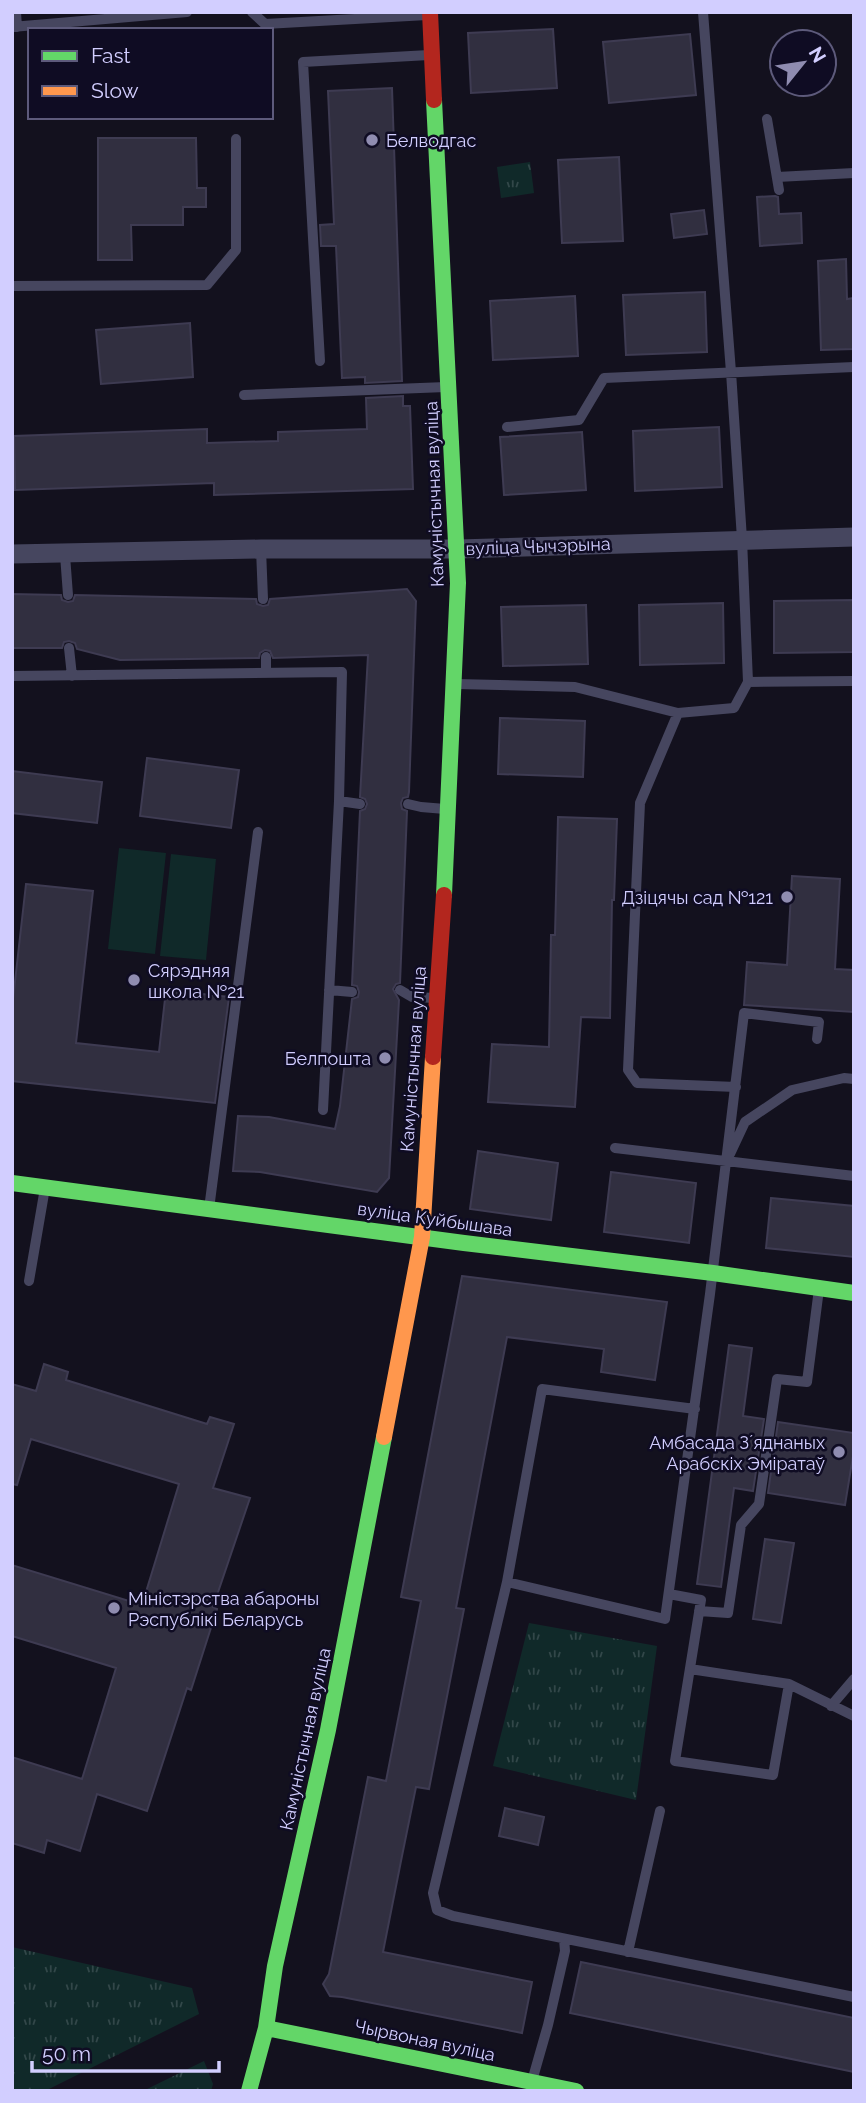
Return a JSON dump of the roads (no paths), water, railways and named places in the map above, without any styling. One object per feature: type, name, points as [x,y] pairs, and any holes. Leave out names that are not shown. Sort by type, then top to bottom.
[{"type":"street","name":"Камуністычная вуліца","points":[[249,2091],[266,2028],[275,1966],[328,1730],[422,1237],[449,809],[458,583],[431,13]]},
{"type":"street","name":"вуліца Чычэрына","points":[[12,554],[261,549],[458,549],[854,537]]},
{"type":"street","name":"вуліца Куйбышава","points":[[12,1183],[854,1293]]},
{"type":"street","name":"Чырвоная вуліца","points":[[266,2028],[502,2083],[532,2082],[576,2091]]},
{"type":"lane","points":[[16,12],[15,27],[187,12]]},
{"type":"lane","points":[[252,12],[265,24],[431,13]]},
{"type":"lane","points":[[453,684],[575,687],[678,713],[734,708],[748,682],[731,372],[703,12]]},
{"type":"lane","points":[[320,361],[303,62],[433,54]]},
{"type":"lane","points":[[767,119],[779,190]]},
{"type":"lane","points":[[12,286],[207,285],[236,250],[236,139]]},
{"type":"lane","points":[[777,177],[854,173]]},
{"type":"lane","points":[[507,426],[579,420],[604,378],[854,367]]},
{"type":"lane","points":[[244,395],[449,386]]},
{"type":"lane","points":[[261,549],[263,599]]},
{"type":"lane","points":[[65,555],[68,595]]},
{"type":"lane","points":[[69,648],[72,676]]},
{"type":"lane","points":[[266,657],[266,673]]},
{"type":"lane","points":[[12,676],[342,672],[339,801],[324,1111]]},
{"type":"lane","points":[[748,682],[854,681]]},
{"type":"lane","points":[[678,713],[640,803],[628,1070],[637,1083],[736,1087]]},
{"type":"lane","points":[[339,801],[360,804]]},
{"type":"lane","points":[[408,804],[449,809]]},
{"type":"lane","points":[[209,1209],[258,832]]},
{"type":"lane","points":[[330,990],[352,992]]},
{"type":"lane","points":[[400,990],[412,997],[436,998]]},
{"type":"lane","points":[[507,1582],[665,1619],[713,1273],[744,1013],[819,1022],[817,1040]]},
{"type":"lane","points":[[727,1161],[745,1122],[792,1090],[844,1078],[854,1079]]},
{"type":"lane","points":[[615,1148],[854,1176]]},
{"type":"lane","points":[[29,1281],[45,1188]]},
{"type":"lane","points":[[699,1611],[728,1613],[741,1525],[759,1504],[777,1379],[807,1382],[819,1288]]},
{"type":"lane","points":[[695,1409],[542,1389],[507,1582],[433,1893],[437,1910],[453,1916],[854,1997]]},
{"type":"lane","points":[[669,1594],[701,1600],[675,1761],[773,1776],[789,1684]]},
{"type":"lane","points":[[690,1669],[789,1684],[854,1716]]},
{"type":"lane","points":[[831,1706],[854,1679]]},
{"type":"lane","points":[[628,1952],[660,1811]]},
{"type":"lane","points":[[532,2082],[565,1951],[564,1939]]},
{"type":"place","name":"Белводгас","points":[[372,140]]},
{"type":"place","name":"Дзіцячы сад №121","points":[[787,897]]},
{"type":"place","name":"Сярэдняя школа №21","points":[[134,980]]},
{"type":"place","name":"Белпошта","points":[[385,1058]]},
{"type":"place","name":"Амбасада Зʼяднаных Арабскіх Эміратаў","points":[[839,1452]]},
{"type":"place","name":"Міністэрства абароны Рэспублікі Беларусь","points":[[114,1608]]}]
